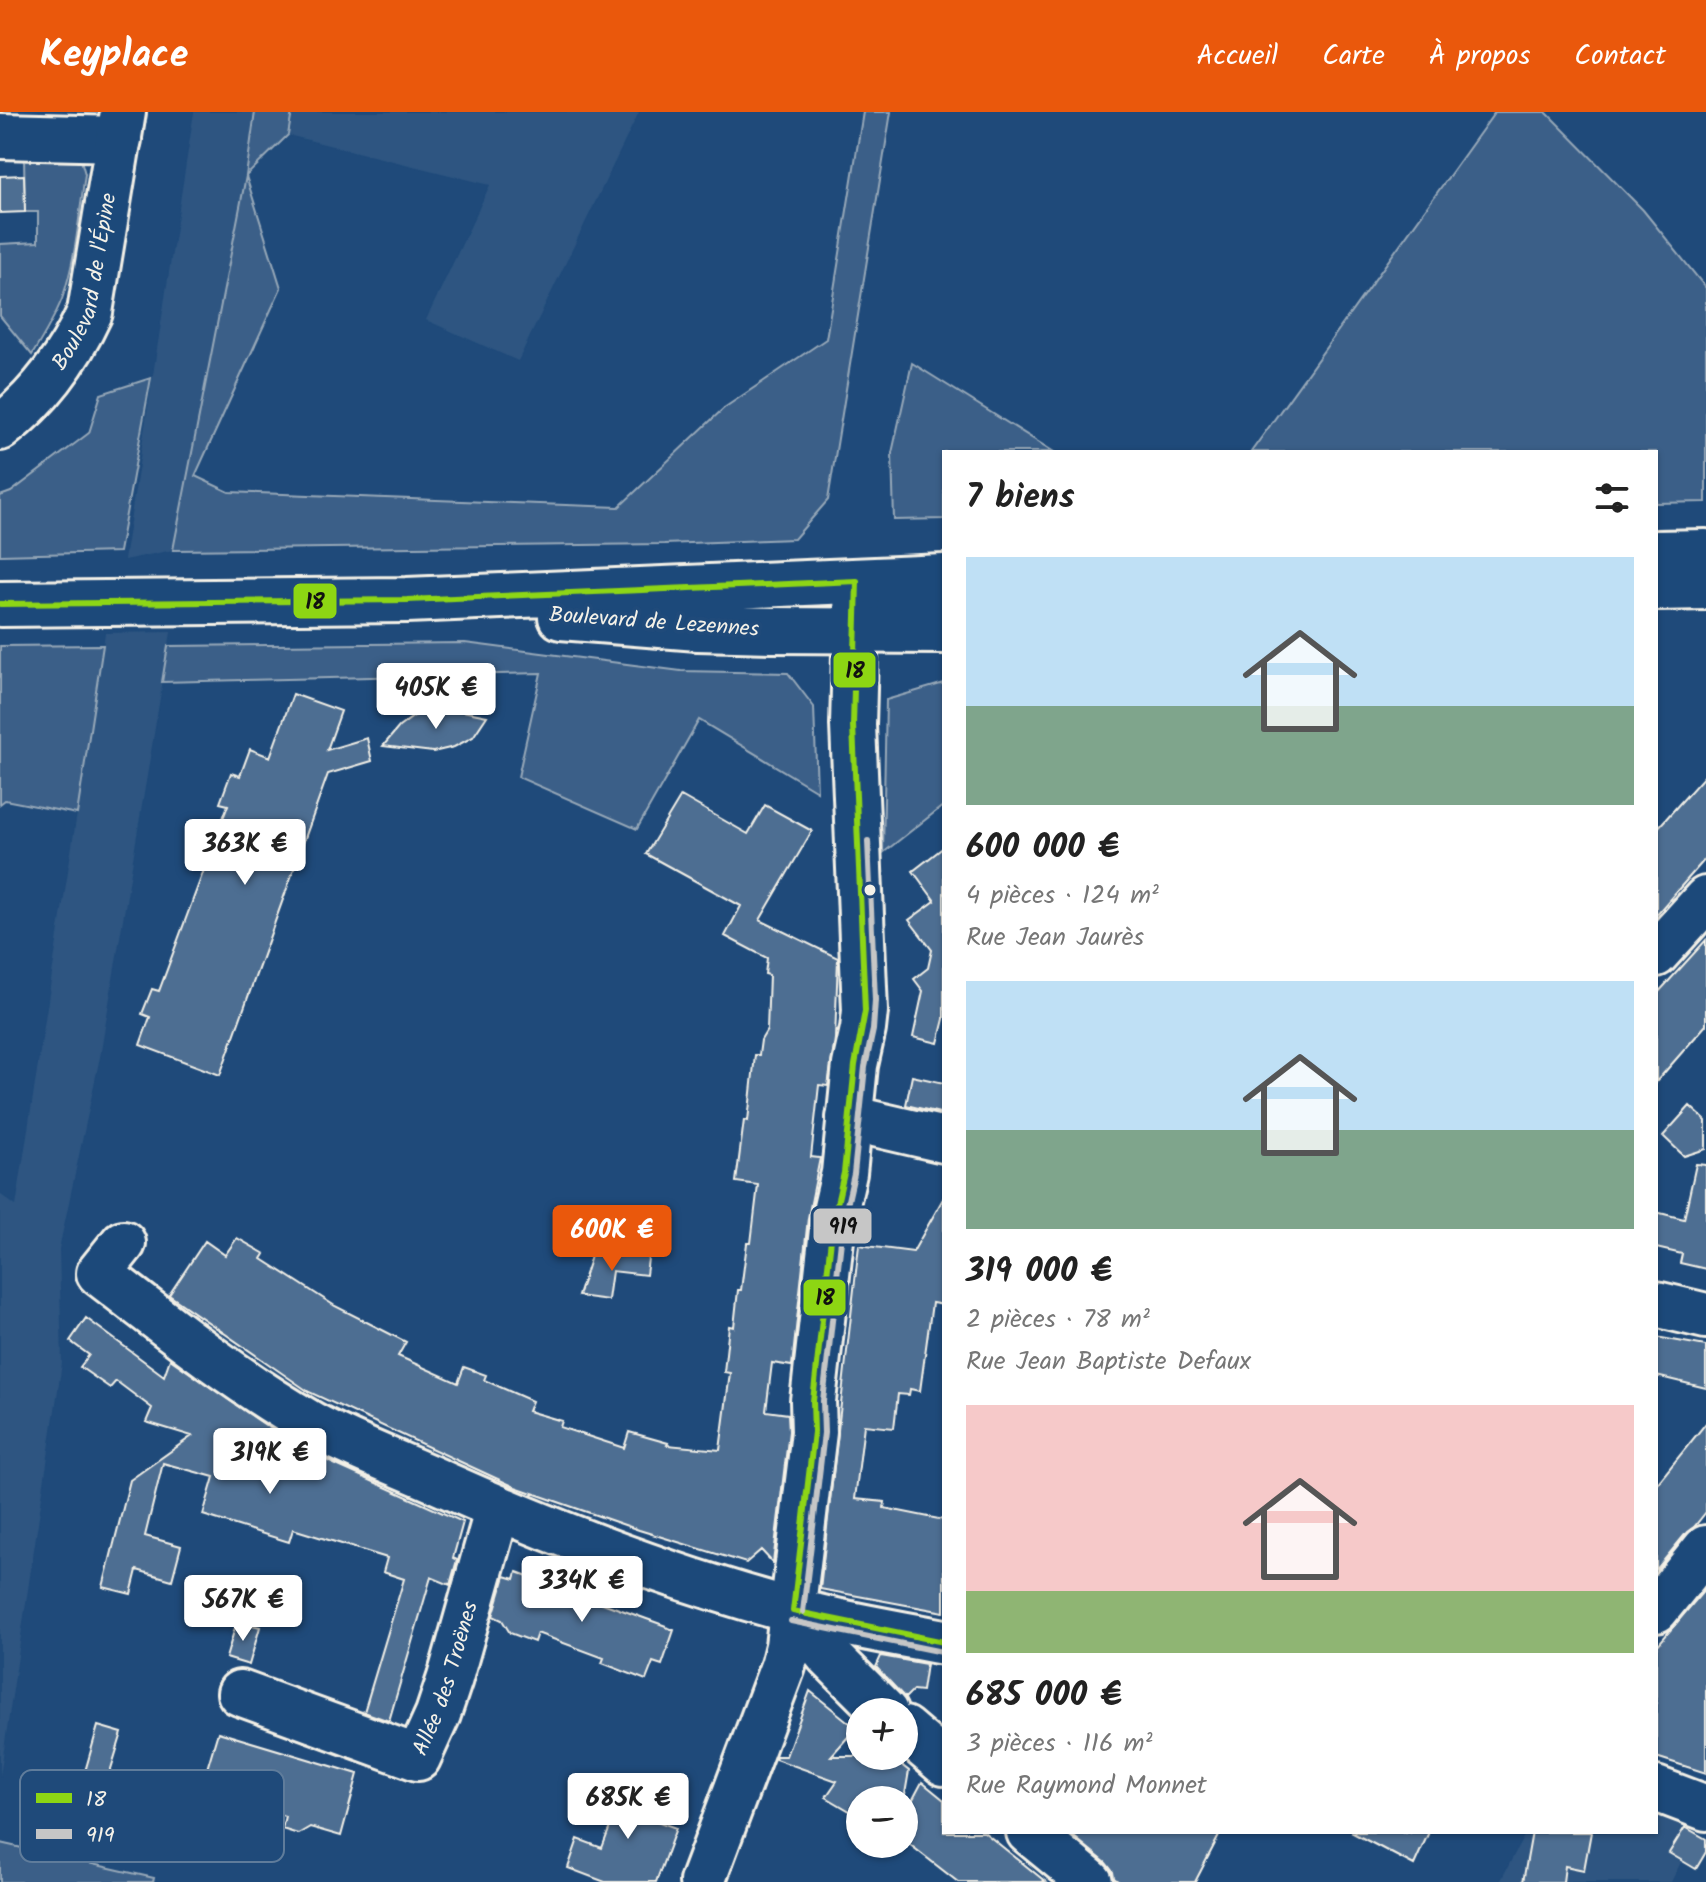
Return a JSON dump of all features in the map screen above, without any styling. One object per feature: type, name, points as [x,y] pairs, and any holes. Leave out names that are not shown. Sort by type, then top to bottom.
[{"type":"street","points":[[0,136],[121,125]]},
{"type":"street","name":"Boulevard de l'Épine","points":[[0,428],[17,415],[52,377],[77,340],[90,312],[121,125]]},
{"type":"street","points":[[1658,553],[1706,552]]},
{"type":"street","name":"Boulevard de Lezennes","points":[[0,604],[407,600],[942,577]]},
{"type":"street","points":[[702,1882],[788,1646],[814,1432],[813,1401],[833,1221],[844,1173],[855,1065],[863,1029],[865,1000],[854,739],[857,581]]},
{"type":"street","points":[[1658,588],[1706,587]]},
{"type":"street","name":"Boulevard de Lezennes","points":[[407,600],[647,624],[772,630],[942,631]]},
{"type":"street","points":[[854,631],[864,616],[882,605],[942,601]]},
{"type":"street","points":[[1658,952],[1706,899]]},
{"type":"street","points":[[849,1118],[942,1140]]},
{"type":"street","points":[[123,1243],[99,1273],[239,1376],[315,1425],[498,1508],[623,1557],[793,1611],[942,1642]]},
{"type":"street","points":[[1658,1304],[1706,1316]]},
{"type":"street","name":"Allée des Troënes","points":[[240,1693],[418,1758],[450,1678],[498,1508]]},
{"type":"street","points":[[1658,1608],[1706,1548]]},
{"type":"street","points":[[793,1611],[828,1655],[871,1698]]},
{"type":"street","points":[[918,1741],[942,1761]]},
{"type":"street","points":[[1658,1790],[1706,1808]]},
{"type":"street","points":[[1031,1834],[1090,1882]]},
{"type":"shaded area","points":[[194,112],[255,112],[246,176],[173,550],[124,560]]},
{"type":"shaded area","points":[[255,112],[292,112],[288,135],[246,176]]},
{"type":"shaded area","points":[[292,112],[639,112],[518,361],[426,320],[490,185],[288,135]]},
{"type":"shaded area","points":[[863,112],[891,112],[828,500],[794,539],[664,544],[173,550],[246,176],[281,288],[195,476],[229,492],[619,507],[724,408],[826,339]]},
{"type":"shaded area","points":[[1495,112],[1546,112],[1643,210],[1706,288],[1706,502],[1658,503],[1658,450],[1252,450]]},
{"type":"shaded area","points":[[24,155],[76,155],[85,174],[67,284],[55,314],[32,355],[0,316],[0,244],[38,242],[38,212],[25,212]]},
{"type":"shaded area","points":[[912,363],[1051,450],[942,450],[942,519],[894,520],[892,453]]},
{"type":"shaded area","points":[[151,378],[119,552],[0,555],[0,496],[11,492],[89,433],[101,394]]},
{"type":"shaded area","points":[[171,632],[100,1057],[59,1249],[62,1363],[0,1776],[0,1194],[16,1206],[105,633]]},
{"type":"shaded area","points":[[465,643],[681,671],[788,673],[814,707],[817,791],[699,720],[637,829],[518,777],[541,673],[162,682],[168,646]]},
{"type":"shaded area","points":[[103,645],[77,814],[5,800],[0,804],[0,646]]},
{"type":"shaded area","points":[[942,684],[942,807],[883,853],[886,700]]},
{"type":"shaded area","points":[[1658,1814],[1685,1824],[1668,1853],[1681,1862],[1671,1882],[1500,1882],[1525,1834],[1658,1834]]},
{"type":"shaded area","points":[[0,1843],[20,1848],[20,1862],[84,1862],[154,1878],[153,1882],[0,1882]]},
{"type":"building","points":[[24,175],[25,212],[0,213],[0,176]]},
{"type":"building","points":[[293,694],[341,711],[327,750],[367,738],[372,761],[328,774],[220,1075],[140,1045],[150,1017],[142,1014],[152,989],[159,991],[228,805],[220,803],[231,773],[240,776],[250,749],[270,757]]},
{"type":"building","points":[[453,709],[487,716],[473,737],[454,747],[433,752],[383,746],[399,727],[414,716],[433,710]]},
{"type":"building","points":[[1706,774],[1706,858],[1658,913],[1658,828]]},
{"type":"building","points":[[681,796],[748,834],[765,805],[812,831],[760,920],[838,958],[835,1039],[828,1086],[819,1085],[811,1157],[820,1158],[808,1218],[792,1366],[772,1363],[766,1411],[788,1414],[789,1431],[773,1563],[761,1550],[746,1563],[515,1487],[309,1392],[169,1295],[205,1241],[225,1255],[237,1238],[265,1254],[262,1259],[335,1306],[406,1342],[398,1356],[458,1383],[464,1367],[486,1375],[484,1380],[532,1401],[528,1411],[562,1421],[560,1427],[624,1448],[629,1432],[667,1445],[720,1450],[730,1373],[724,1372],[729,1326],[734,1327],[747,1243],[751,1243],[758,1185],[736,1182],[744,1120],[748,1121],[755,1055],[759,1055],[761,1040],[767,1030],[769,975],[765,974],[767,958],[725,936],[741,906],[646,854]]},
{"type":"building","points":[[942,849],[942,1027],[938,1043],[913,1037],[923,991],[914,979],[928,968],[932,950],[909,920],[935,901],[913,871]]},
{"type":"building","points":[[1706,940],[1706,1025],[1658,1080],[1658,993]]},
{"type":"building","points":[[912,1076],[942,1083],[942,1114],[906,1105]]},
{"type":"building","points":[[1690,1106],[1706,1121],[1706,1149],[1684,1156],[1663,1136]]},
{"type":"building","points":[[1696,1164],[1706,1165],[1706,1269],[1680,1263],[1682,1254],[1658,1248],[1658,1212],[1684,1219]]},
{"type":"building","points":[[942,1201],[942,1305],[932,1303],[920,1391],[910,1389],[909,1395],[898,1394],[894,1428],[864,1425],[855,1499],[885,1502],[884,1508],[942,1520],[942,1612],[820,1589],[859,1245],[913,1252]]},
{"type":"building","points":[[572,1203],[601,1208],[591,1234],[564,1226]]},
{"type":"building","points":[[608,1204],[620,1207],[616,1238],[650,1242],[646,1275],[612,1271],[608,1300],[578,1296]]},
{"type":"building","points":[[86,1318],[164,1376],[170,1359],[287,1440],[463,1522],[453,1558],[457,1560],[450,1585],[431,1577],[389,1721],[364,1712],[404,1579],[383,1572],[387,1558],[293,1529],[289,1542],[203,1515],[214,1477],[163,1463],[145,1536],[181,1546],[172,1580],[137,1570],[131,1594],[103,1587],[130,1480],[192,1436],[146,1422],[152,1408],[116,1381],[110,1388],[80,1367],[89,1355],[70,1341]]},
{"type":"building","points":[[1658,1337],[1706,1346],[1706,1388],[1658,1376]]},
{"type":"building","points":[[1706,1423],[1706,1512],[1658,1568],[1658,1483]]},
{"type":"building","points":[[517,1572],[674,1630],[662,1665],[653,1662],[646,1680],[602,1663],[604,1658],[537,1633],[534,1642],[510,1633],[502,1620],[493,1616],[505,1576],[515,1579]]},
{"type":"building","points":[[1706,1588],[1706,1773],[1658,1758],[1658,1645]]},
{"type":"building","points":[[237,1621],[260,1627],[249,1665],[226,1658]]},
{"type":"building","points":[[881,1656],[926,1664],[922,1691],[913,1690],[905,1698],[876,1667]]},
{"type":"building","points":[[810,1691],[846,1720],[846,1739],[831,1756],[846,1756],[846,1770],[908,1770],[906,1786],[846,1786],[846,1809],[826,1797],[837,1781],[775,1759],[776,1756],[786,1756]]},
{"type":"building","points":[[98,1726],[122,1733],[111,1770],[85,1770]]},
{"type":"building","points":[[218,1732],[358,1774],[341,1836],[310,1827],[298,1834],[284,1830],[284,1770],[207,1770]]},
{"type":"building","points":[[630,1774],[660,1785],[648,1818],[676,1828],[656,1882],[605,1882],[568,1868],[578,1839],[602,1848]]},
{"type":"building","points":[[922,1782],[942,1798],[942,1834],[986,1834],[1046,1882],[958,1882],[918,1851],[918,1790]]},
{"type":"building","points":[[1685,1827],[1706,1839],[1706,1852],[1696,1869],[1669,1853]]},
{"type":"building","points":[[1070,1834],[1220,1834],[1195,1882],[1119,1882],[1106,1863]]},
{"type":"building","points":[[1355,1834],[1428,1834],[1414,1865]]},
{"type":"building","points":[[1532,1834],[1591,1834],[1584,1870],[1565,1866],[1563,1882],[1523,1882]]},
{"type":"transit line","name":"18","points":[[0,604],[407,600],[857,581],[853,725],[865,1011],[855,1065],[844,1173],[833,1221],[813,1401],[814,1432],[793,1611]]},
{"type":"transit line","name":"919","points":[[803,1612],[824,1433],[823,1401],[843,1223],[854,1174],[865,1067],[873,1030],[875,1000],[868,841]]},
{"type":"transit line","name":"18","points":[[793,1611],[942,1642]]},
{"type":"transit line","name":"919","points":[[791,1621],[942,1652]]}]
